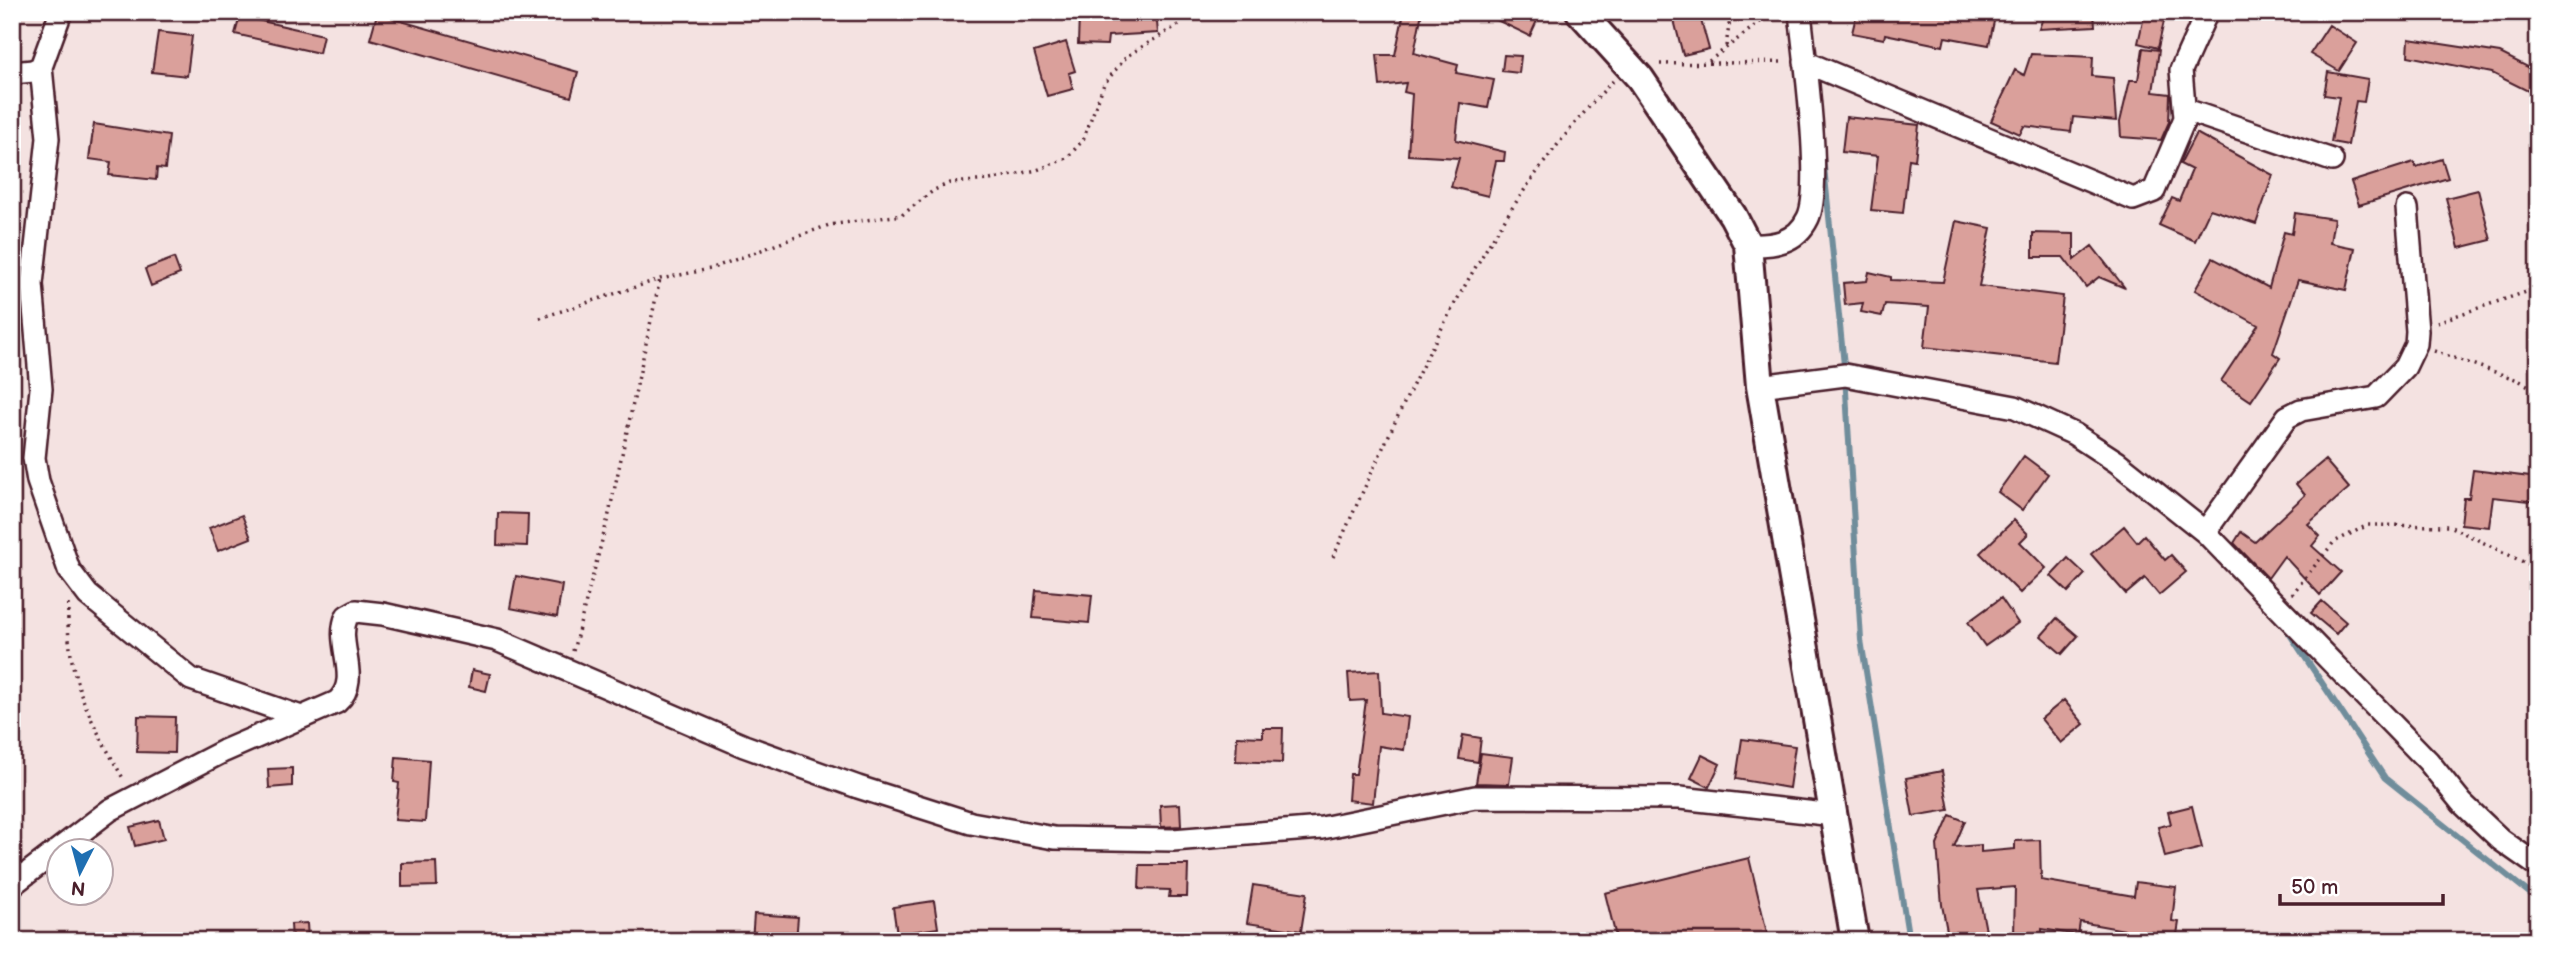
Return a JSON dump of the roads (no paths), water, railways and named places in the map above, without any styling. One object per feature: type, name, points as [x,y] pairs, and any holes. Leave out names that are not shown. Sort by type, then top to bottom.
[{"type":"street","points":[[61,12],[41,67],[48,138],[32,284],[41,389],[34,458],[38,481],[69,570],[88,595],[191,679],[301,717]]},
{"type":"street","points":[[1580,12],[1628,65],[1733,216],[1748,245],[1760,386],[1855,941]]},
{"type":"street","points":[[1748,245],[1768,246],[1789,241],[1808,218],[1814,167],[1800,12]]},
{"type":"street","points":[[1805,62],[1837,73],[2133,200],[2154,191],[2186,110],[2181,70],[2207,12]]},
{"type":"street","points":[[12,73],[33,71],[41,67]]},
{"type":"street","points":[[2186,110],[2332,160]]},
{"type":"street","points":[[2205,532],[2287,417],[2301,410],[2376,397],[2405,367],[2416,337],[2407,208]]},
{"type":"street","points":[[1760,386],[1845,375],[2015,407],[2074,433],[2117,462],[2205,532],[2428,761],[2462,803],[2501,840],[2538,866]]},
{"type":"street","points":[[12,885],[75,834],[110,810],[224,751],[337,702],[346,694],[349,683],[342,626],[347,616],[356,611],[383,614],[497,640],[744,746],[858,787],[971,823],[1054,838],[1173,840],[1322,828],[1475,797],[1680,798],[1834,815]]},
{"type":"waterway","points":[[1823,157],[1845,375],[1861,640],[1909,941]]},
{"type":"waterway","points":[[2285,627],[2385,778],[2538,900]]}]
